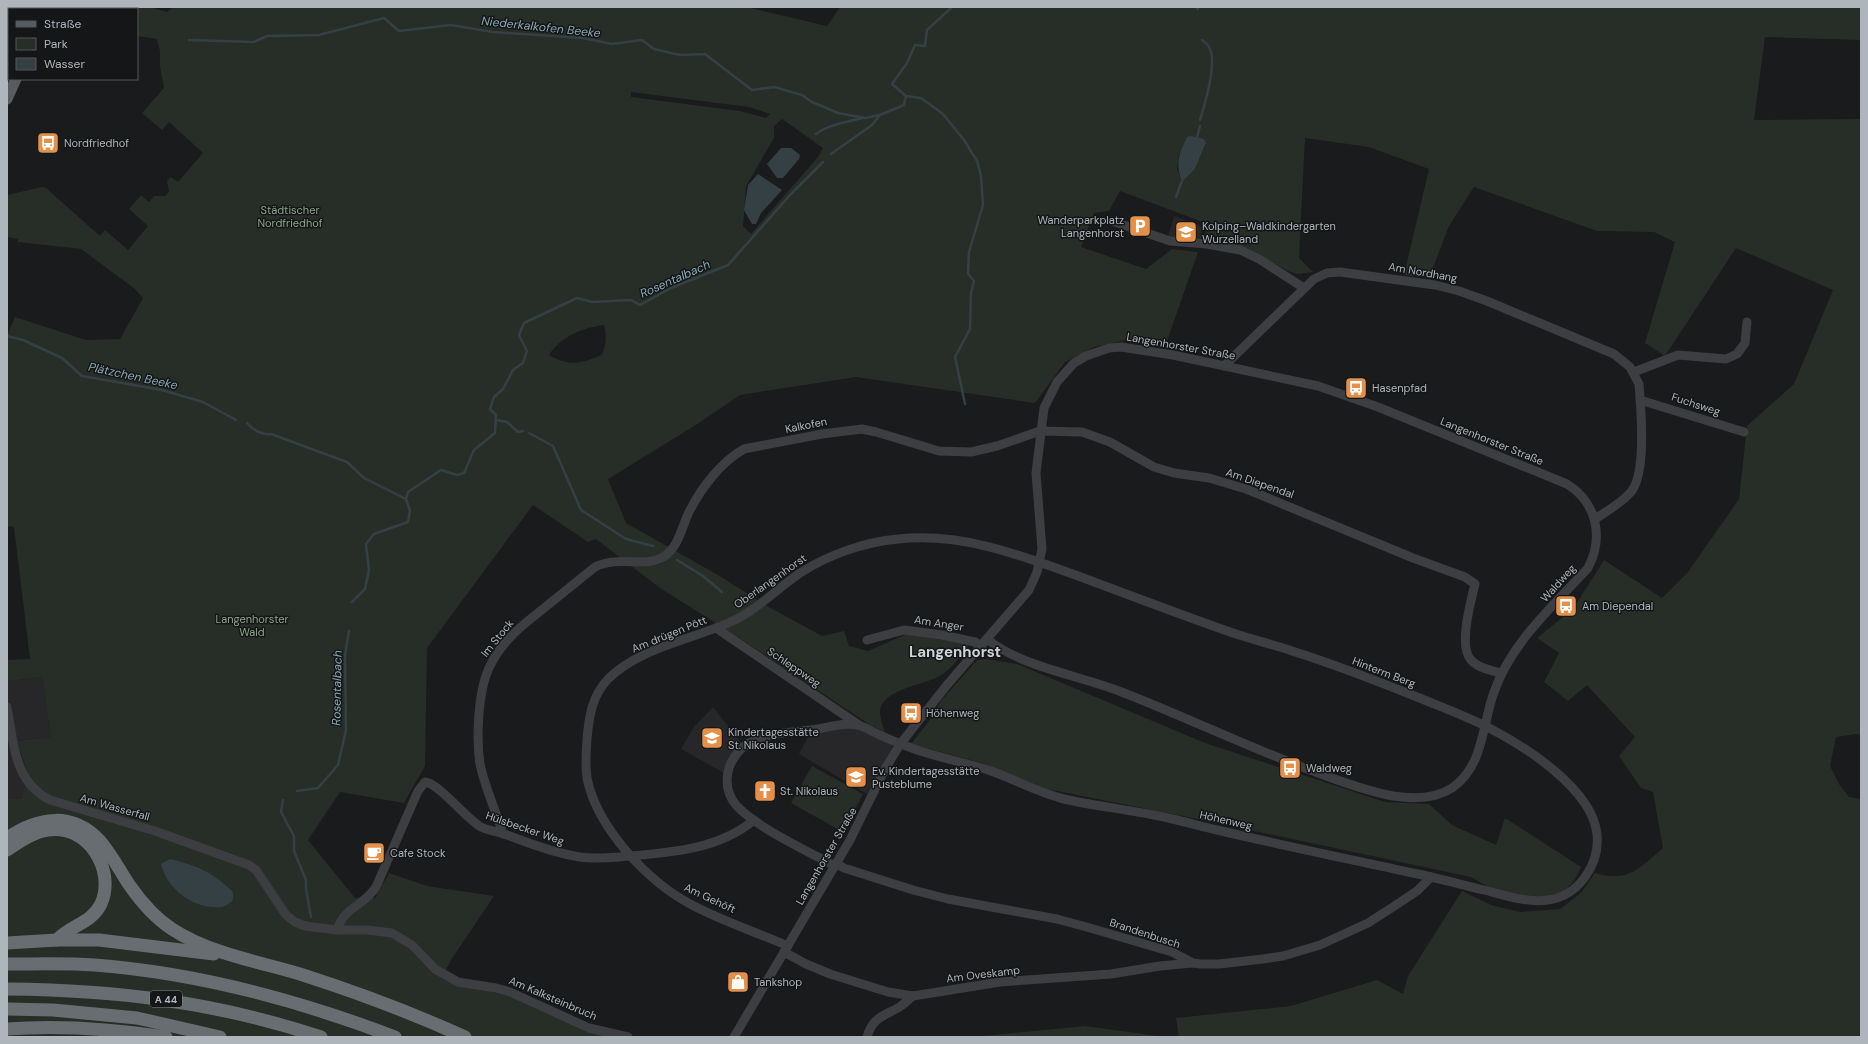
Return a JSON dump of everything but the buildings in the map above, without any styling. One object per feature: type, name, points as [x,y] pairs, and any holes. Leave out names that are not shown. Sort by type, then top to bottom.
[{"type":"highway","points":[[7,838],[30,825],[51,820],[62,821],[79,826],[90,832],[100,841],[130,886],[158,919],[179,933],[226,954],[294,973],[372,998],[465,1037]]},
{"type":"highway","points":[[7,850],[19,842],[40,832],[56,830],[81,838],[92,847],[98,857],[104,869],[105,879],[105,889],[101,904],[86,922],[64,932],[57,940]]},
{"type":"highway","points":[[7,943],[57,940],[107,941],[226,954]]},
{"type":"highway","name":"A 44","points":[[7,964],[96,966],[160,973],[222,984],[304,1004],[394,1037]]},
{"type":"highway","name":"A 44","points":[[7,989],[73,990],[162,998],[257,1018],[321,1037]]},
{"type":"highway","points":[[7,1008],[52,1010],[137,1018],[220,1037]]},
{"type":"highway","points":[[7,1029],[34,1027],[83,1028],[166,1037]]},
{"type":"main road","points":[[7,99],[16,80]]},
{"type":"street","points":[[1115,222],[1170,241],[1207,244],[1240,250],[1258,259],[1304,288]]},
{"type":"street","name":"Am Nordhang","points":[[1224,366],[1314,279],[1327,273],[1340,272],[1435,285],[1459,291],[1614,354],[1626,362],[1634,372],[1639,384],[1641,467],[1638,480],[1631,493],[1616,506],[1595,519]]},
{"type":"street","points":[[1634,372],[1678,355],[1726,359],[1737,354],[1745,343],[1747,322]]},
{"type":"street","name":"Langenhorster Straße","points":[[734,1037],[836,865],[863,816],[886,767],[901,743],[1029,590],[1040,562],[1041,536],[1036,473],[1044,408],[1057,382],[1074,363],[1097,352],[1121,347],[1173,355],[1318,386],[1346,395],[1567,484],[1576,490],[1583,498],[1595,519]]},
{"type":"street","name":"Fuchsweg","points":[[1640,400],[1744,432]]},
{"type":"street","name":"Kalkofen","points":[[627,561],[658,559],[669,553],[676,543],[694,503],[727,460],[744,449],[822,434],[862,429],[939,451],[971,452],[997,446],[1040,431]]},
{"type":"street","name":"Am Diependal","points":[[1040,431],[1082,432],[1095,436],[1110,442],[1154,467],[1174,473],[1209,478],[1246,489],[1413,558],[1465,577],[1475,584],[1468,619],[1466,652],[1471,660],[1480,666],[1502,673]]},
{"type":"street","name":"Waldweg","points":[[985,643],[1020,659],[1117,690],[1249,747],[1334,779],[1394,796],[1426,797],[1452,788],[1468,774],[1473,765],[1494,691],[1508,661],[1524,638],[1588,568],[1593,557],[1596,543],[1595,519]]},
{"type":"street","name":"Oberlangenhorst","points":[[720,626],[749,612],[804,571],[834,556],[878,542],[917,538],[969,541],[1040,562]]},
{"type":"street","name":"Im Stock","points":[[503,834],[486,783],[478,746],[480,710],[484,685],[489,667],[518,629],[588,573],[603,563],[627,561]]},
{"type":"street","name":"Hinterm Berg","points":[[1040,562],[1236,634],[1348,670],[1485,726],[1529,752],[1563,780],[1580,797],[1596,824],[1597,847],[1595,859],[1590,870],[1573,890],[1552,900]]},
{"type":"street","name":"Schleppweg","points":[[720,626],[859,724],[873,733],[901,743]]},
{"type":"street","name":"Am drügen Pött","points":[[631,856],[619,842],[606,822],[594,799],[588,780],[586,753],[589,715],[593,704],[605,683],[622,668],[653,651],[720,626]]},
{"type":"street","name":"Am Anger","points":[[867,640],[904,630],[942,634],[985,643]]},
{"type":"street","name":"Am Wasserfall","points":[[7,707],[17,760],[22,775],[41,796],[155,831],[241,861],[256,870],[267,884]]},
{"type":"street","name":"Brandenbusch","points":[[859,724],[780,734],[754,739],[737,752],[732,762],[727,780],[732,800],[739,808],[754,820],[836,865],[913,890],[948,899],[1057,919],[1090,928],[1172,952],[1193,963],[1219,964],[1263,959],[1283,956],[1320,945],[1393,908],[1417,890],[1431,877]]},
{"type":"street","name":"Höhenweg","points":[[901,743],[923,752],[995,772],[1066,800],[1164,817],[1303,850],[1522,898],[1543,901],[1552,900]]},
{"type":"street","name":"Hülsbecker Weg","points":[[337,930],[342,916],[368,898],[376,888],[418,791],[425,782],[430,782],[466,815],[481,826],[579,857],[592,858],[631,856],[694,848],[735,833],[745,828],[754,820]]},
{"type":"street","name":"Am Gehöft","points":[[631,856],[654,879],[686,902],[786,949]]},
{"type":"street","name":"Am Kalksteinbruch","points":[[267,884],[286,915],[295,922],[305,926],[337,930],[367,930],[392,933],[412,945],[435,969],[458,982],[496,988],[510,992],[589,1028],[628,1037]]},
{"type":"street","name":"Am Oveskamp","points":[[786,949],[806,964],[830,974],[888,992],[913,996],[1000,982],[1103,975],[1193,963]]},
{"type":"street","points":[[868,1037],[873,1024],[878,1018],[884,1013],[901,1006],[913,996]]},
{"type":"shaded area","name":"Kolping–Waldkindergarten Wurzelland","points":[[1174,216],[1203,227],[1200,242],[1168,237]]},
{"type":"shaded area","points":[[42,677],[51,737],[17,741],[28,775],[21,799],[7,798],[7,678],[9,681]]},
{"type":"shaded area","name":"Kindertagesstätte St. Nikolaus","points":[[713,707],[742,744],[724,773],[681,749],[694,727]]},
{"type":"shaded area","name":"Ev. Kindertagesstätte Pusteblume","points":[[858,727],[893,746],[867,794],[799,754],[810,733]]},
{"type":"green space","name":"Langenhorster Wald","points":[[132,7],[149,7],[167,12],[173,7],[746,7],[827,26],[840,7],[1861,7],[1861,40],[1765,37],[1754,120],[1861,119],[1861,735],[1856,734],[1836,737],[1830,766],[1839,784],[1849,797],[1861,799],[1861,1037],[1179,1037],[1176,1018],[1291,1006],[1377,980],[1403,994],[1408,976],[1462,891],[1491,905],[1520,912],[1560,909],[1581,893],[1595,873],[1607,876],[1625,875],[1633,872],[1663,848],[1653,792],[1641,788],[1619,756],[1635,737],[1587,685],[1568,701],[1544,682],[1559,653],[1537,638],[1573,609],[1604,560],[1662,598],[1688,572],[1739,499],[1747,426],[1794,384],[1833,290],[1736,248],[1665,356],[1645,343],[1675,242],[1654,232],[1597,231],[1474,187],[1449,226],[1429,278],[1404,275],[1429,169],[1369,147],[1305,138],[1299,258],[1313,272],[1297,274],[1288,271],[1257,254],[1203,242],[1208,224],[1120,191],[1109,211],[1094,213],[1081,247],[1146,269],[1172,249],[1198,252],[1165,347],[1125,340],[1094,347],[1065,362],[1035,403],[856,377],[740,395],[699,423],[608,479],[626,523],[718,575],[767,606],[822,636],[844,631],[849,646],[868,651],[907,634],[970,644],[956,662],[943,674],[903,690],[886,699],[881,706],[880,714],[885,732],[870,725],[738,637],[660,588],[596,539],[588,542],[533,505],[427,648],[425,766],[404,803],[340,792],[308,840],[355,898],[375,898],[389,873],[427,886],[494,896],[451,960],[442,978],[509,996],[554,1017],[625,1037],[7,1037],[7,798],[21,799],[28,775],[17,741],[51,737],[42,677],[9,681],[7,678],[7,660],[30,659],[14,527],[7,526],[7,336],[15,317],[86,340],[120,339],[143,298],[135,289],[81,249],[18,242],[18,239],[7,237],[7,195],[42,187],[46,188],[100,236],[105,230],[128,250],[148,226],[129,209],[141,195],[149,202],[154,196],[165,196],[169,192],[167,181],[171,177],[178,182],[203,153],[169,122],[162,130],[142,113],[164,88],[160,67],[160,51],[157,39],[138,36],[138,8]],"holes":[[[631,92],[749,107],[770,114],[766,118],[740,111],[631,97]],[[782,119],[823,148],[818,157],[751,234],[743,226],[746,186],[774,138],[774,126]],[[1206,144],[1195,169],[1182,182],[1177,169],[1179,154]],[[604,325],[606,340],[602,355],[582,362],[563,361],[549,355],[559,343],[573,334],[589,328]]]},
{"type":"green space","points":[[986,659],[1017,664],[1205,743],[1385,802],[1429,804],[1452,825],[1496,845],[1505,818],[1581,867],[1574,881],[1563,892],[1551,897],[1508,898],[1471,877],[1203,820],[1047,789],[982,763],[911,744],[929,721],[941,701],[977,660]]},
{"type":"green space","points":[[812,766],[863,794],[843,832],[791,803]]},
{"type":"green space","points":[[1085,1026],[1165,1037],[972,1037]]},
{"type":"water","points":[[1191,136],[1204,139],[1206,143],[1195,169],[1182,182],[1178,164],[1187,137]]},
{"type":"water","points":[[781,148],[791,148],[800,155],[799,159],[783,178],[777,178],[767,164]]},
{"type":"water","points":[[758,174],[782,190],[761,213],[756,224],[752,224],[744,210],[748,185]]},
{"type":"water","points":[[170,859],[197,867],[218,879],[233,892],[233,900],[223,907],[212,907],[192,902],[176,890],[164,873],[161,864]]},
{"type":"waterway","name":"Rosentalbach","points":[[831,154],[872,125],[880,115],[904,105],[906,96],[892,84],[907,63],[915,45],[925,46],[927,30],[952,7]]},
{"type":"waterway","name":"Niederkalkofen Beeke","points":[[189,40],[254,42],[267,36],[319,35],[384,18],[399,31],[451,25],[493,32],[583,38],[612,44],[642,40],[654,49],[680,55],[705,54],[752,90],[774,87],[802,95],[812,102],[838,113],[865,118],[880,115]]},
{"type":"waterway","points":[[1200,120],[1210,84],[1212,65],[1210,49],[1202,40]]},
{"type":"waterway","points":[[906,96],[921,98],[943,114],[964,140],[977,161],[981,176],[983,205],[969,252],[968,274],[974,281],[971,293],[970,329],[955,357],[965,404]]},
{"type":"waterway","points":[[816,134],[844,122],[863,118]]},
{"type":"waterway","points":[[1197,138],[1200,126]]},
{"type":"waterway","name":"Rosentalbach","points":[[352,602],[365,589],[369,570],[366,544],[374,534],[408,522],[410,511],[406,499],[408,492],[441,470],[457,475],[464,473],[474,450],[495,433],[496,415],[490,409],[494,397],[503,389],[513,370],[523,363],[527,351],[519,335],[524,323],[577,298],[592,302],[631,300],[640,305],[671,288],[728,265],[791,194],[823,162]]},
{"type":"waterway","points":[[1176,197],[1182,181]]},
{"type":"waterway","name":"Plätzchen Beeke","points":[[7,336],[23,340],[62,358],[82,376],[162,390],[203,402],[236,420]]},
{"type":"waterway","points":[[496,420],[507,422],[518,432],[523,431]]},
{"type":"waterway","name":"Plätzchen Beeke","points":[[247,423],[261,433],[271,434],[347,462],[364,478],[406,499]]},
{"type":"waterway","points":[[529,433],[553,446],[581,510],[626,539],[653,546]]},
{"type":"waterway","points":[[677,560],[703,576],[722,592]]},
{"type":"waterway","name":"Rosentalbach","points":[[297,791],[318,788],[338,765],[346,730],[345,655],[349,631]]},
{"type":"waterway","name":"Rosentalbach","points":[[283,800],[281,812],[294,836],[294,851],[306,880],[306,889],[311,917]]},
{"type":"place","name":"Nordfriedhof","points":[[48,143]]},
{"type":"place","name":"Wanderparkplatz Langenhorst","points":[[1140,226]]},
{"type":"place","name":"Kolping–Waldkindergarten Wurzelland","points":[[1186,232]]},
{"type":"place","name":"Hasenpfad","points":[[1356,388]]},
{"type":"place","name":"Am Diependal","points":[[1566,606]]},
{"type":"place","name":"Höhenweg","points":[[911,713]]},
{"type":"place","name":"Kindertagesstätte St. Nikolaus","points":[[712,738]]},
{"type":"place","name":"Waldweg","points":[[1290,768]]},
{"type":"place","name":"Ev. Kindertagesstätte Pusteblume","points":[[856,777]]},
{"type":"place","name":"St. Nikolaus","points":[[765,791]]},
{"type":"place","name":"Cafe Stock","points":[[374,853]]},
{"type":"place","name":"Tankshop","points":[[738,982]]},
{"type":"district","name":"Langenhorst","points":[[955,652]]},
{"type":"park label","name":"Städtischer Nordfriedhof","points":[[290,216]]}]
